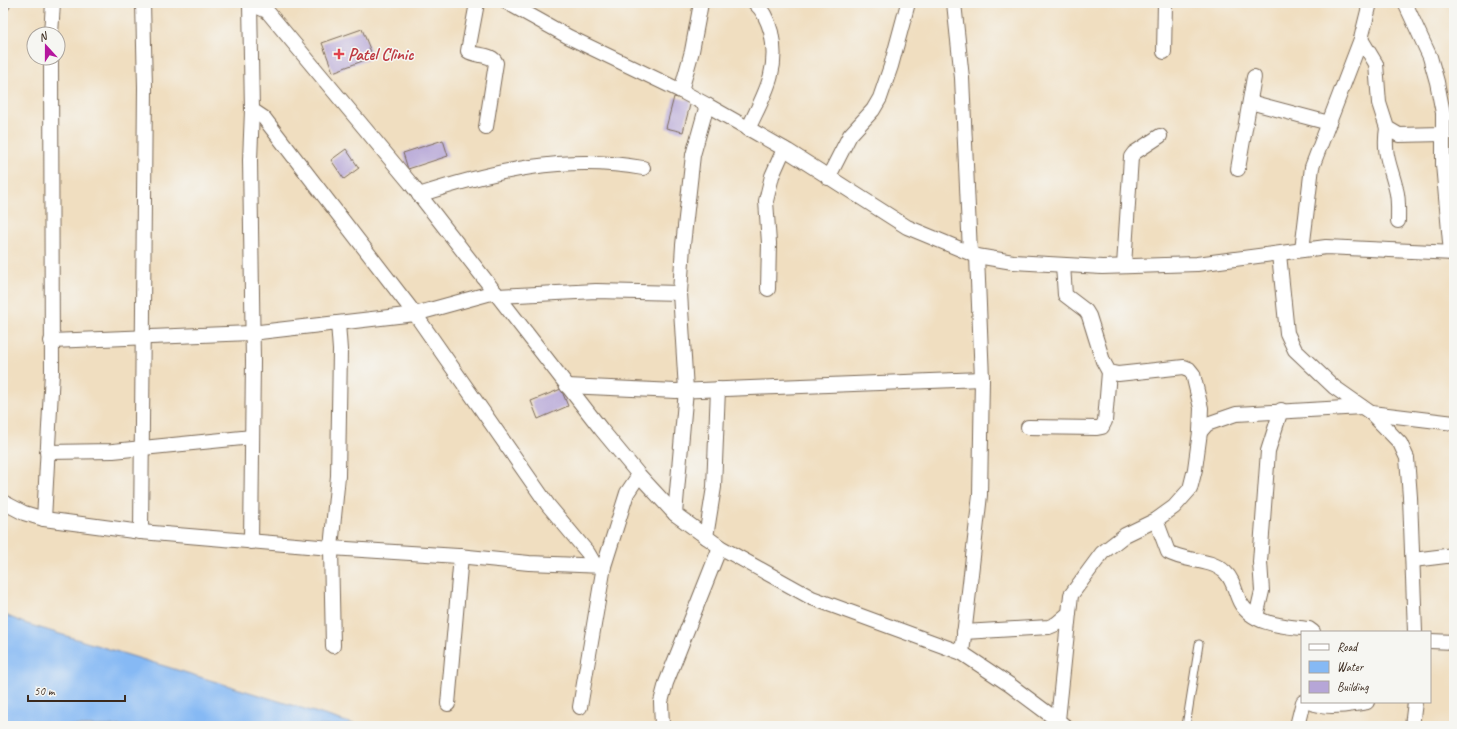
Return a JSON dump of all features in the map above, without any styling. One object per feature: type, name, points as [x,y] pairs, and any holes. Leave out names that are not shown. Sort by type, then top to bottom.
[{"type":"street","points":[[52,26],[53,3]]},
{"type":"street","points":[[141,532],[145,95],[143,3]]},
{"type":"street","points":[[477,3],[468,50],[471,53],[492,58],[496,62],[486,127]]},
{"type":"street","points":[[681,91],[692,52],[701,3]]},
{"type":"street","points":[[748,129],[771,79],[774,66],[773,40],[768,22],[760,8],[755,3]]},
{"type":"street","points":[[828,178],[850,135],[873,110],[880,98],[908,3]]},
{"type":"street","points":[[954,3],[962,78],[982,379],[980,495],[962,653]]},
{"type":"street","points":[[1164,52],[1165,3]]},
{"type":"street","points":[[1302,250],[1312,167],[1361,39],[1370,3]]},
{"type":"street","points":[[514,5],[569,37],[681,91],[784,149],[907,227],[974,254],[1013,262],[1124,266],[1197,264],[1326,247],[1452,253],[1443,164],[1443,113],[1438,82],[1430,57],[1405,3]]},
{"type":"street","points":[[250,542],[253,361],[251,333],[250,160],[257,5]]},
{"type":"street","points":[[257,5],[419,195],[639,475],[675,514],[720,547],[812,598],[962,653],[1010,685],[1061,723]]},
{"type":"street","points":[[1361,39],[1376,64],[1380,108],[1387,128],[1385,141],[1386,156],[1396,190],[1398,220]]},
{"type":"street","points":[[44,519],[52,372],[51,66]]},
{"type":"street","points":[[1238,169],[1254,77]]},
{"type":"street","points":[[1250,102],[1329,123]]},
{"type":"street","points":[[675,514],[686,390],[680,293],[683,245],[693,155],[707,106]]},
{"type":"street","points":[[252,110],[264,118],[415,314],[548,505],[600,566]]},
{"type":"street","points":[[1387,128],[1399,135],[1443,134]]},
{"type":"street","points":[[1124,266],[1131,157],[1134,153],[1160,136]]},
{"type":"street","points":[[768,289],[767,190],[784,149]]},
{"type":"street","points":[[419,195],[465,180],[517,168],[603,162],[643,168]]},
{"type":"street","points":[[1280,254],[1287,333],[1295,350],[1334,387],[1366,410],[1400,443],[1407,458],[1413,560],[1415,631]]},
{"type":"street","points":[[1028,427],[1097,428],[1102,427],[1105,421],[1110,372],[1103,361],[1089,316],[1086,311],[1065,295],[1063,265]]},
{"type":"street","points":[[51,341],[143,339],[251,333],[415,314],[496,294],[596,291],[680,293]]},
{"type":"street","points":[[333,646],[331,548],[338,476],[340,350],[338,323]]},
{"type":"street","points":[[1061,723],[1071,595],[1102,554],[1125,535],[1156,520],[1174,507],[1190,489],[1200,432],[1201,408],[1195,380],[1189,369],[1178,367],[1118,374],[1110,372]]},
{"type":"street","points":[[568,386],[686,390],[982,379]]},
{"type":"street","points":[[706,537],[714,487],[718,389]]},
{"type":"street","points":[[1256,617],[1262,591],[1260,562],[1268,451],[1282,410]]},
{"type":"street","points":[[1200,432],[1207,424],[1236,414],[1282,410],[1366,410],[1454,423]]},
{"type":"street","points":[[47,452],[113,451],[252,437]]},
{"type":"street","points":[[580,706],[600,566],[627,493],[639,475]]},
{"type":"street","points":[[3,502],[24,513],[44,519],[141,532],[250,542],[461,556],[529,563],[600,566]]},
{"type":"street","points":[[1156,520],[1168,552],[1210,564],[1226,572],[1233,583],[1241,604],[1256,617],[1270,623],[1309,629],[1312,631]]},
{"type":"street","points":[[662,726],[661,702],[666,683],[720,547]]},
{"type":"street","points":[[1413,560],[1454,555]]},
{"type":"street","points":[[448,704],[461,556]]},
{"type":"street","points":[[964,632],[1049,627],[1056,624],[1069,613]]},
{"type":"street","points":[[1431,641],[1454,642]]},
{"type":"street","points":[[1296,726],[1303,703]]},
{"type":"street","points":[[1312,703],[1326,705],[1353,703]]},
{"type":"street","points":[[1412,726],[1415,703]]},
{"type":"lane","points":[[1186,726],[1199,644]]},
{"type":"water","points":[[3,614],[24,623],[360,726],[3,726]]},
{"type":"building","points":[[362,29],[373,57],[333,72],[322,43]]},
{"type":"building","points":[[674,97],[691,101],[683,132],[666,128]]},
{"type":"building","points":[[443,140],[448,156],[408,169],[403,153]]},
{"type":"building","points":[[346,149],[359,168],[344,179],[331,160]]},
{"type":"building","points":[[561,389],[568,406],[538,419],[531,401]]},
{"type":"place","name":"Patel Clinic","points":[[339,54]]}]
